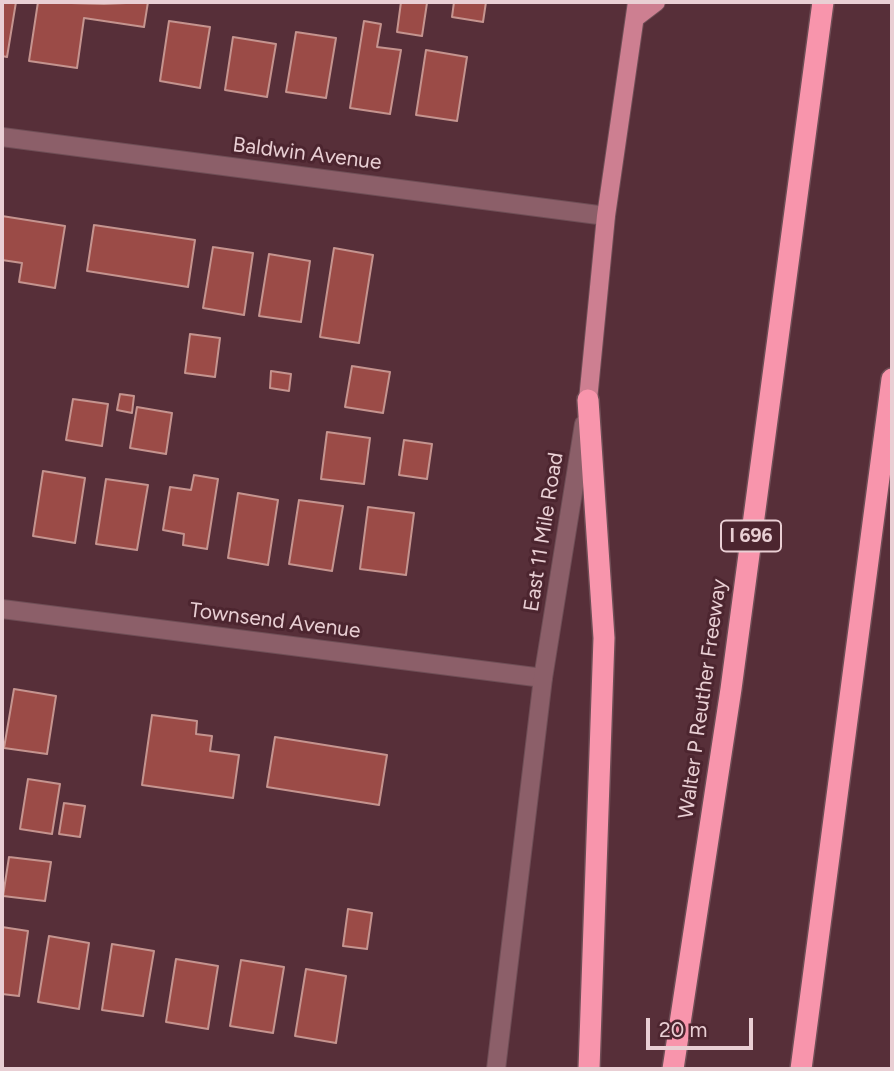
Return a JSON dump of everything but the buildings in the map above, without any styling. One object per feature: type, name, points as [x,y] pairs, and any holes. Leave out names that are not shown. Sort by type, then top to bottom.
[{"type":"highway","name":"Walter P Reuther Freeway","points":[[673,1069],[731,689],[822,2]]},
{"type":"highway","points":[[801,1069],[892,379]]},
{"type":"highway","points":[[588,400],[604,638],[589,1069]]},
{"type":"main road","points":[[636,10],[656,2]]},
{"type":"main road","name":"East 11 Mile Road","points":[[588,400],[606,216],[636,10]]},
{"type":"street","name":"Baldwin Avenue","points":[[2,137],[606,216]]},
{"type":"street","name":"East 11 Mile Road","points":[[496,1069],[543,678],[588,400]]},
{"type":"street","name":"Townsend Avenue","points":[[2,609],[543,678]]}]
